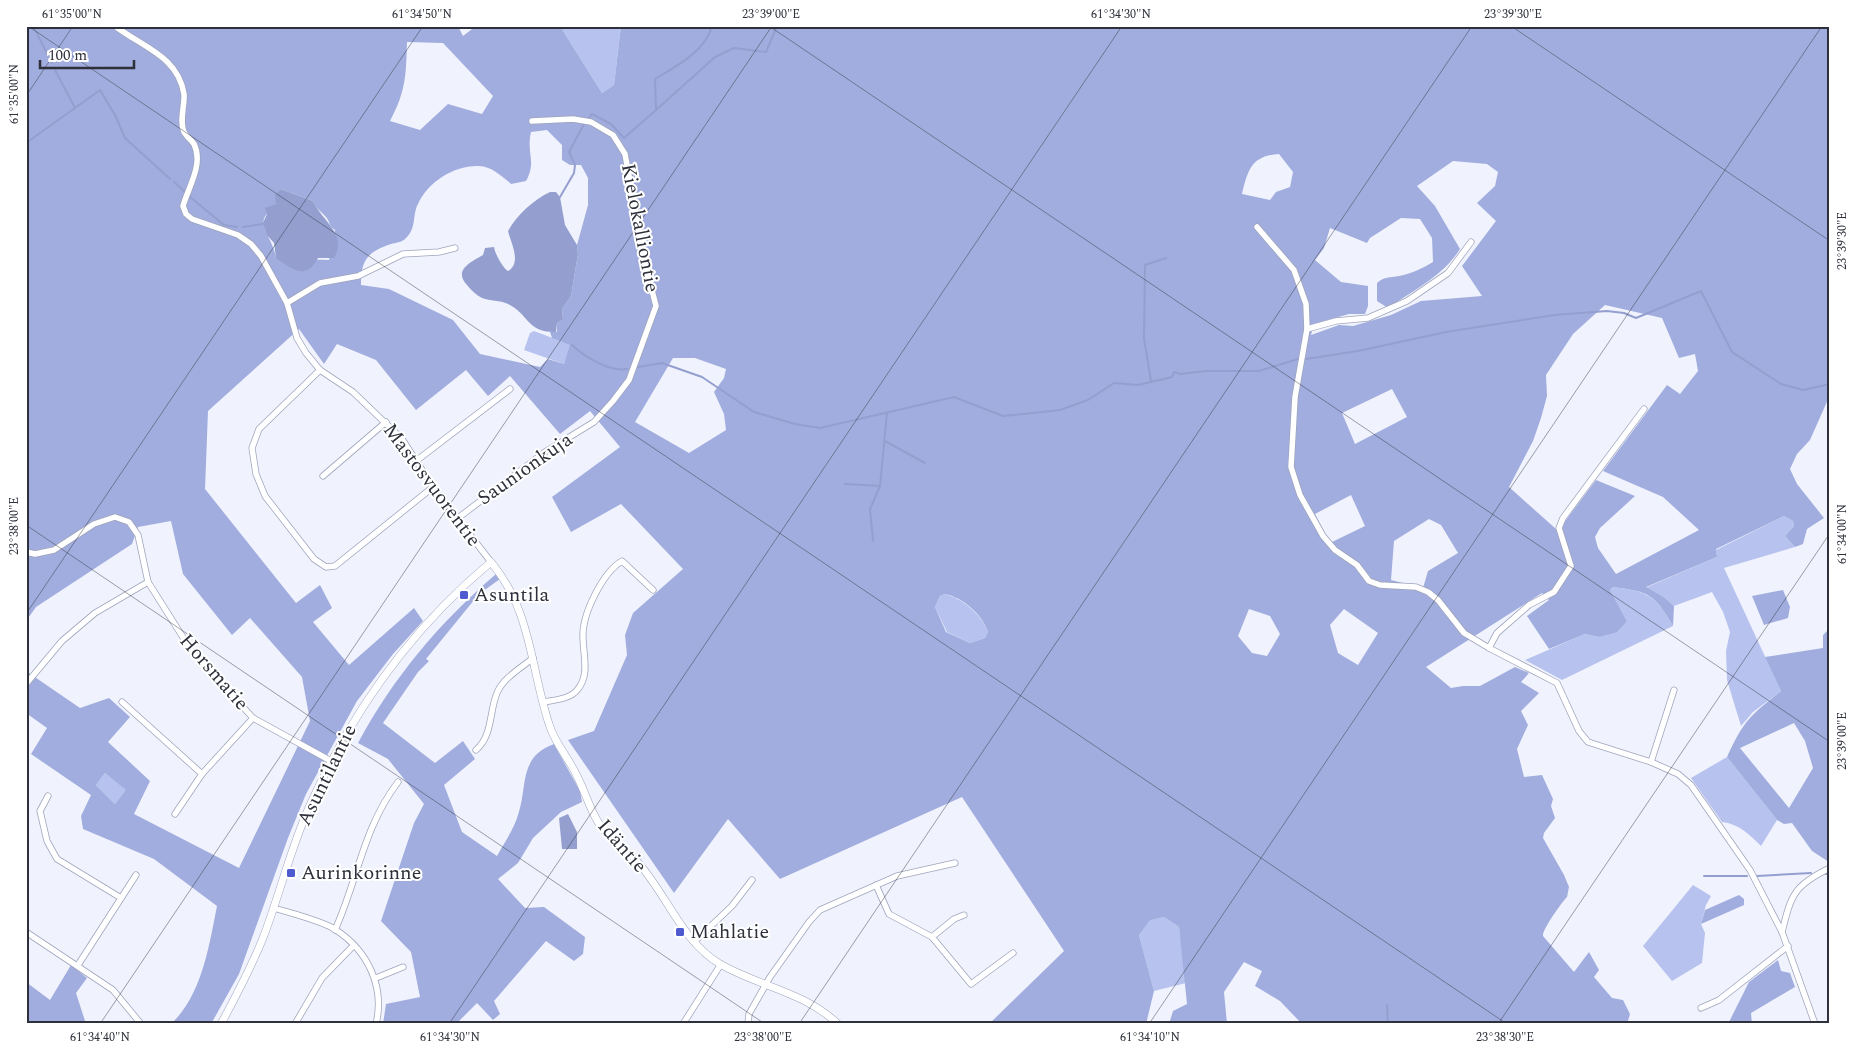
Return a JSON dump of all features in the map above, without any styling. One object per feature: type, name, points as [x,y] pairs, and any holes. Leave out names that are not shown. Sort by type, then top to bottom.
[{"type":"street","name":"Mastosvuorentie","points":[[115,26],[164,56],[180,80],[184,94],[183,132],[194,144],[196,152],[196,170],[183,206],[186,214],[238,235],[251,244],[261,256],[287,303],[297,338],[320,370],[352,392],[402,439],[433,487],[491,562]]},
{"type":"street","name":"Kielokalliontie","points":[[532,121],[573,119],[591,122],[613,135],[625,154],[646,267],[656,306],[630,380],[594,422]]},
{"type":"street","points":[[1257,227],[1294,270],[1306,304],[1307,329],[1292,427],[1291,467],[1304,502],[1334,550],[1350,559],[1369,581],[1380,585],[1416,587],[1428,592],[1438,600],[1464,633],[1557,683],[1578,731],[1588,742],[1651,762],[1678,774],[1691,785],[1750,870],[1782,932],[1816,1024]]},
{"type":"street","points":[[1307,329],[1336,321],[1368,318],[1407,301],[1448,274],[1471,242]]},
{"type":"street","points":[[287,303],[320,283],[358,276],[403,254],[439,252],[454,248]]},
{"type":"street","points":[[320,370],[259,429],[252,448],[256,474],[265,496],[314,559],[326,567],[336,566],[433,487]]},
{"type":"street","points":[[416,461],[510,389]]},
{"type":"street","points":[[1489,648],[1498,633],[1529,605],[1554,592],[1570,566],[1559,528],[1563,518],[1644,409]]},
{"type":"street","points":[[323,476],[386,422]]},
{"type":"street","name":"Saunionkuja","points":[[458,518],[478,500],[545,452],[594,422]]},
{"type":"street","name":"Horsmatie","points":[[26,552],[35,554],[54,550],[94,524],[115,518],[130,522],[141,546],[148,582],[190,650],[253,718],[331,760]]},
{"type":"street","points":[[543,702],[563,698],[577,691],[586,677],[582,635],[586,614],[613,566],[622,561],[653,590]]},
{"type":"street","name":"Idäntie","points":[[491,562],[513,596],[532,649],[549,726],[576,772],[598,822],[608,836],[635,859],[694,942],[721,964],[812,1004],[838,1024]]},
{"type":"street","name":"Asuntilantie","points":[[221,1024],[249,970],[274,908],[302,823],[331,760],[377,685],[405,648],[460,590],[491,562]]},
{"type":"street","points":[[26,684],[62,641],[95,613],[148,582]]},
{"type":"street","points":[[476,750],[486,738],[497,693],[502,685],[533,658]]},
{"type":"street","points":[[1651,762],[1674,690]]},
{"type":"street","points":[[122,702],[202,774]]},
{"type":"street","points":[[175,814],[202,774],[253,718]]},
{"type":"street","points":[[335,930],[367,837],[378,812],[398,782]]},
{"type":"street","points":[[48,796],[40,811],[47,841],[57,859],[120,898]]},
{"type":"street","points":[[748,1024],[749,1014],[766,984],[809,922],[820,910],[898,876],[955,863]]},
{"type":"street","points":[[1782,932],[1790,901],[1804,881],[1830,868]]},
{"type":"street","points":[[78,965],[136,875]]},
{"type":"street","points":[[694,942],[732,906],[752,880]]},
{"type":"street","points":[[876,885],[889,914],[932,937],[972,984],[1013,953]]},
{"type":"street","points":[[274,908],[335,930],[366,960],[376,978],[379,1004],[376,1024]]},
{"type":"street","points":[[932,937],[954,919],[964,915]]},
{"type":"street","points":[[26,932],[113,990],[141,1024]]},
{"type":"street","points":[[295,1024],[322,978],[353,946]]},
{"type":"street","points":[[1701,1008],[1719,1000],[1788,946]]},
{"type":"street","points":[[683,1024],[721,964]]},
{"type":"street","points":[[376,978],[404,966]]},
{"type":"shaded area","points":[[26,26],[458,26],[463,36],[476,26],[560,26],[602,93],[614,85],[621,26],[1830,26],[1830,395],[1810,440],[1797,454],[1790,469],[1797,484],[1824,518],[1807,529],[1803,544],[1795,547],[1785,536],[1794,526],[1793,521],[1784,516],[1716,549],[1717,557],[1646,587],[1665,598],[1674,606],[1673,626],[1661,607],[1650,596],[1613,587],[1610,590],[1627,621],[1617,632],[1599,637],[1585,634],[1549,649],[1527,616],[1549,600],[1542,593],[1426,667],[1451,688],[1480,686],[1515,667],[1529,673],[1521,682],[1539,693],[1521,711],[1528,725],[1517,749],[1524,777],[1542,775],[1553,799],[1551,806],[1555,818],[1544,833],[1543,838],[1569,887],[1567,897],[1549,922],[1543,936],[1574,972],[1589,952],[1599,970],[1594,977],[1612,998],[1623,1000],[1630,1014],[1627,1024],[1302,1024],[1280,1001],[1255,986],[1262,971],[1244,962],[1224,992],[1227,1024],[1169,1024],[1173,1011],[1187,1004],[1179,927],[1164,917],[1150,920],[1139,935],[1154,991],[1146,1024],[989,1024],[1064,951],[962,797],[780,879],[728,819],[674,893],[568,740],[594,731],[627,655],[625,635],[633,613],[683,569],[621,504],[571,532],[552,497],[620,447],[590,411],[560,434],[510,376],[488,396],[466,370],[416,410],[376,360],[337,344],[324,364],[299,329],[208,411],[205,489],[296,603],[320,585],[332,608],[313,622],[349,665],[414,608],[423,621],[393,654],[357,701],[306,794],[288,838],[239,974],[211,1024],[171,1024],[190,999],[203,969],[217,906],[154,859],[83,829],[81,816],[91,795],[31,754],[47,728],[26,713],[26,671],[80,708],[109,698],[130,717],[108,742],[150,781],[134,814],[239,868],[310,721],[302,677],[250,618],[232,635],[183,574],[171,521],[138,527],[132,544],[36,607],[26,621]],"holes":[[[407,42],[443,43],[493,96],[482,114],[448,104],[420,130],[390,121],[402,92]],[[547,130],[562,145],[562,160],[570,165],[581,165],[588,178],[588,205],[577,245],[578,254],[571,296],[562,309],[563,320],[557,323],[557,332],[550,332],[552,338],[570,345],[564,364],[548,359],[540,367],[480,354],[453,320],[389,289],[361,285],[362,269],[367,258],[376,250],[402,241],[409,235],[418,204],[422,196],[435,182],[451,172],[470,166],[483,166],[501,175],[511,184],[526,181],[531,168],[531,132]],[[1279,154],[1293,172],[1290,187],[1276,192],[1270,200],[1242,194],[1249,171],[1262,158]],[[1453,161],[1487,164],[1498,172],[1495,186],[1477,203],[1496,221],[1462,266],[1482,296],[1421,301],[1391,315],[1353,326],[1339,325],[1311,335],[1314,324],[1349,314],[1365,314],[1368,306],[1368,286],[1341,282],[1315,260],[1324,248],[1330,228],[1367,243],[1370,238],[1401,218],[1420,219],[1432,238],[1433,262],[1421,269],[1385,278],[1377,283],[1377,301],[1388,308],[1437,275],[1460,249],[1435,206],[1417,186]],[[281,189],[313,201],[326,217],[335,230],[329,260],[276,258],[263,222],[265,216],[277,202]],[[1605,305],[1662,318],[1679,358],[1695,354],[1698,371],[1680,394],[1667,385],[1603,471],[1663,497],[1699,530],[1616,574],[1598,548],[1595,537],[1600,528],[1635,496],[1596,480],[1563,524],[1556,529],[1509,487],[1533,441],[1547,396],[1546,375],[1573,334]],[[673,358],[695,358],[726,369],[724,378],[714,392],[724,414],[726,430],[689,453],[635,422]],[[1392,389],[1407,417],[1355,444],[1342,413]],[[1351,495],[1365,526],[1332,542],[1315,514]],[[1429,519],[1441,525],[1458,553],[1428,571],[1423,588],[1391,580],[1394,541]],[[945,594],[965,603],[977,613],[988,632],[985,638],[970,643],[946,632],[935,607],[940,596]],[[1249,609],[1270,616],[1280,634],[1267,656],[1252,653],[1238,636]],[[1344,609],[1378,633],[1358,665],[1338,653],[1330,625]],[[105,773],[126,790],[115,804],[96,785]]]},
{"type":"shaded area","points":[[560,26],[621,26],[614,85],[602,93]]},
{"type":"shaded area","points":[[281,189],[313,201],[336,235],[338,242],[334,258],[318,258],[309,269],[298,271],[276,258],[274,243],[267,235],[263,223],[267,214],[265,208],[276,204],[275,195]]},
{"type":"shaded area","points":[[550,192],[556,192],[560,197],[565,225],[577,245],[578,254],[571,296],[562,309],[563,320],[557,323],[556,332],[539,329],[508,304],[480,297],[467,285],[462,275],[465,267],[483,255],[485,248],[494,247],[498,257],[508,271],[512,267],[515,258],[508,231],[526,208]]},
{"type":"shaded area","points":[[534,331],[571,345],[564,364],[524,350],[530,333]]},
{"type":"shaded area","points":[[1784,516],[1793,521],[1794,526],[1785,536],[1795,547],[1724,568],[1781,691],[1753,712],[1741,726],[1727,680],[1726,651],[1730,632],[1723,612],[1712,592],[1674,606],[1665,598],[1645,588],[1717,557],[1716,550]]},
{"type":"shaded area","points":[[496,574],[500,579],[479,594],[426,659],[429,661],[418,672],[383,723],[435,763],[463,741],[475,759],[444,785],[462,832],[497,856],[516,820],[529,765],[535,756],[554,744],[580,791],[582,802],[561,812],[533,838],[518,863],[498,879],[525,908],[544,907],[585,937],[583,954],[574,961],[546,941],[494,1001],[500,1014],[493,1020],[477,1003],[456,1024],[383,1024],[386,1004],[420,997],[411,952],[381,921],[414,823],[424,804],[388,759],[358,743],[386,696],[419,652],[455,612]]},
{"type":"shaded area","points":[[1613,587],[1643,593],[1650,597],[1656,601],[1673,626],[1562,680],[1525,660],[1585,634],[1599,637],[1627,621],[1610,590]]},
{"type":"shaded area","points":[[1783,590],[1790,607],[1788,618],[1764,625],[1752,596]]},
{"type":"shaded area","points":[[945,594],[958,599],[977,614],[988,632],[985,638],[970,643],[947,632],[935,607],[940,596]]},
{"type":"shaded area","points":[[1830,628],[1829,862],[1812,851],[1792,823],[1784,824],[1777,820],[1727,757],[1743,726],[1781,691],[1765,657],[1823,648],[1823,635]],"holes":[[[1794,723],[1805,741],[1813,768],[1789,808],[1740,748]]]},
{"type":"shaded area","points":[[1727,757],[1777,820],[1761,846],[1739,827],[1722,822],[1691,778]]},
{"type":"shaded area","points":[[105,773],[127,790],[115,804],[96,785]]},
{"type":"shaded area","points":[[568,814],[577,832],[577,849],[562,849],[559,818]]},
{"type":"shaded area","points":[[1693,885],[1711,896],[1706,905],[1701,924],[1705,933],[1702,963],[1672,981],[1643,946]]},
{"type":"shaded area","points":[[1739,895],[1744,899],[1744,905],[1701,924],[1705,910]]},
{"type":"shaded area","points":[[1164,917],[1179,927],[1186,983],[1154,991],[1139,935],[1150,919]]},
{"type":"shaded area","points":[[1778,960],[1781,971],[1790,973],[1795,987],[1751,1013],[1752,1024],[1728,1024],[1749,982]]},
{"type":"shaded area","points":[[71,965],[87,978],[76,993],[86,1024],[26,1024],[26,982],[50,1000]]},
{"type":"waterway","points":[[33,26],[52,63]]},
{"type":"waterway","points":[[589,118],[592,114],[611,124],[624,138],[656,110],[655,79],[697,51],[709,35],[712,26]]},
{"type":"waterway","points":[[656,110],[715,57],[734,48],[766,52],[777,26]]},
{"type":"waterway","points":[[54,68],[75,108],[100,90],[115,115],[125,138],[170,179]]},
{"type":"waterway","points":[[26,143],[75,108]]},
{"type":"waterway","points":[[560,197],[574,173],[575,165],[569,152],[584,124]]},
{"type":"waterway","points":[[174,182],[185,192]]},
{"type":"waterway","points":[[190,197],[224,225],[237,227]]},
{"type":"waterway","points":[[243,227],[263,224]]},
{"type":"waterway","points":[[1151,381],[1144,338],[1145,265],[1166,258]]},
{"type":"waterway","points":[[1306,359],[1358,351],[1446,332],[1554,315],[1607,311],[1624,313],[1636,318],[1701,291],[1732,352],[1781,384],[1803,390],[1830,384]]},
{"type":"waterway","points":[[572,345],[598,363],[613,368],[627,369]]},
{"type":"waterway","points":[[638,367],[662,363],[702,377],[754,412],[795,424],[820,428],[954,397],[1003,416],[1060,410],[1088,400],[1114,383],[1138,385],[1172,377],[1174,372],[1181,374],[1205,371],[1259,371],[1298,359]]},
{"type":"waterway","points":[[873,541],[870,509],[880,486],[887,413]]},
{"type":"waterway","points":[[885,441],[925,463]]},
{"type":"waterway","points":[[845,484],[880,486]]},
{"type":"waterway","points":[[1757,876],[1811,873]]},
{"type":"waterway","points":[[1704,876],[1747,876]]},
{"type":"waterway","points":[[1387,1005],[1388,1024]]},
{"type":"place","name":"Asuntila","points":[[464,595]]},
{"type":"place","name":"Aurinkorinne","points":[[291,873]]},
{"type":"place","name":"Mahlatie","points":[[680,932]]}]
